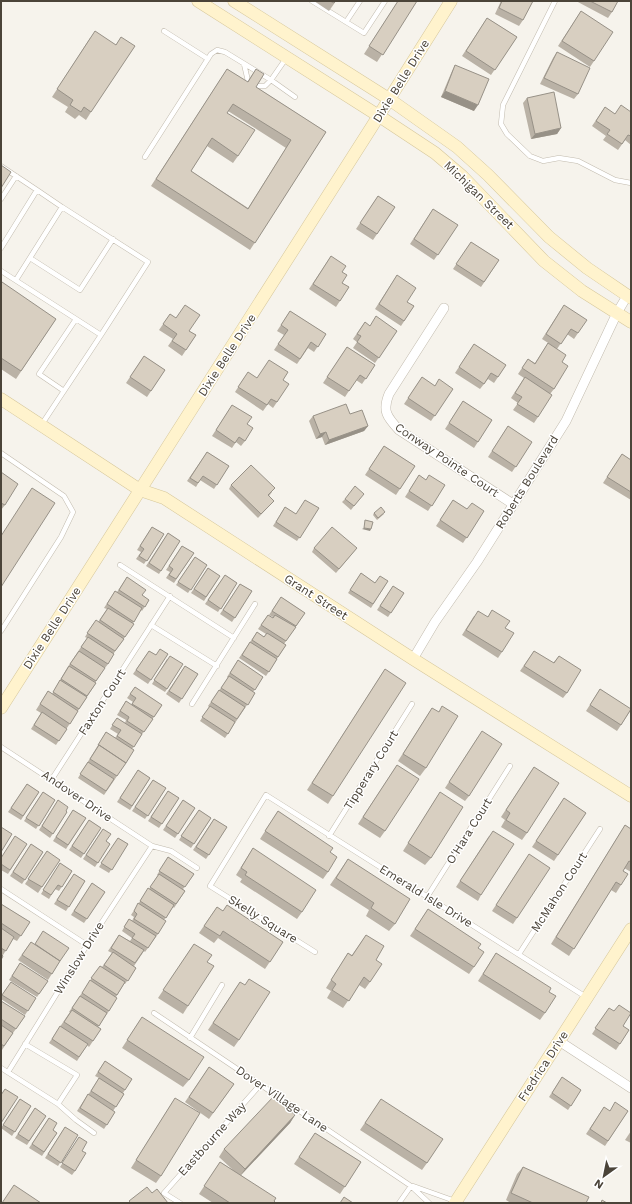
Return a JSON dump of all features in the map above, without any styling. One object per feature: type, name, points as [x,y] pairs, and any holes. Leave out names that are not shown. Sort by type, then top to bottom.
[{"type":"street","name":"Michigan Street","points":[[198,1],[435,153],[462,176],[544,261],[582,291],[631,322]]},
{"type":"street","name":"Michigan Street","points":[[234,1],[389,99],[457,147],[488,175],[550,237],[587,268],[629,295]]},
{"type":"street","name":"Dixie Belle Drive","points":[[1,708],[451,1]]},
{"type":"street","name":"Roberts Boulevard","points":[[413,659],[435,622],[477,562],[566,421],[617,313],[629,295]]},
{"type":"street","name":"Conway Pointe Court","points":[[444,308],[389,394],[385,404],[388,418],[399,430],[513,504]]},
{"type":"street","name":"Grant Street","points":[[1,399],[140,490],[164,498],[413,659],[631,796]]},
{"type":"street","name":"Fredrica Drive","points":[[457,1203],[631,929]]},
{"type":"street","points":[[559,1041],[631,1088]]},
{"type":"lane","points":[[312,1],[364,33],[385,1]]},
{"type":"lane","points":[[346,22],[360,1]]},
{"type":"lane","points":[[555,1],[503,105],[501,124],[507,134],[530,156],[543,161],[559,158],[578,161],[615,180],[631,183]]},
{"type":"lane","points":[[164,31],[208,59]]},
{"type":"lane","points":[[145,157],[211,54],[217,50],[225,52],[272,80],[295,96]]},
{"type":"lane","points":[[256,86],[265,86],[272,80],[286,57]]},
{"type":"lane","points":[[244,64],[248,81]]},
{"type":"lane","points":[[1,166],[148,262],[41,426]]},
{"type":"lane","points":[[1,199],[16,176]]},
{"type":"lane","points":[[1,248],[37,190]]},
{"type":"lane","points":[[16,280],[62,207]]},
{"type":"lane","points":[[30,258],[80,290],[113,239]]},
{"type":"lane","points":[[1,271],[101,335]]},
{"type":"lane","points":[[64,391],[39,374],[76,319]]},
{"type":"lane","points":[[1,453],[64,496],[73,512],[61,537],[1,631]]},
{"type":"lane","points":[[120,565],[234,638]]},
{"type":"lane","name":"Faxton Court","points":[[52,779],[170,596]]},
{"type":"lane","points":[[192,704],[255,604]]},
{"type":"lane","points":[[151,625],[216,666]]},
{"type":"lane","name":"Tipperary Court","points":[[329,836],[412,704]]},
{"type":"lane","name":"Andover Drive","points":[[1,747],[52,779],[152,846],[171,851],[197,868]]},
{"type":"lane","name":"O'Hara Court","points":[[427,897],[510,766]]},
{"type":"lane","name":"Emerald Isle Drive","points":[[210,886],[266,795],[519,954],[586,998]]},
{"type":"lane","name":"McMahon Court","points":[[519,954],[600,829]]},
{"type":"lane","name":"Winslow Drive","points":[[8,1072],[87,944],[152,846]]},
{"type":"lane","name":"Skelly Square","points":[[210,886],[315,952]]},
{"type":"lane","points":[[1,889],[87,944]]},
{"type":"lane","points":[[190,1038],[222,985]]},
{"type":"lane","name":"Dover Village Lane","points":[[154,1013],[411,1186],[429,1203]]},
{"type":"lane","points":[[25,1044],[77,1075],[58,1104]]},
{"type":"lane","points":[[1,1068],[58,1104],[94,1133]]},
{"type":"lane","name":"Eastbourne Way","points":[[180,1203],[164,1193],[260,1085]]},
{"type":"lane","points":[[399,1203],[411,1186]]},
{"type":"lane","name":"Dover Village Lane","points":[[411,1186],[457,1203]]},
{"type":"building","points":[[398,1],[417,1],[383,55],[369,46]]},
{"type":"building","points":[[502,1],[533,1],[523,20],[499,8]]},
{"type":"building","points":[[590,1],[618,1],[612,12]]},
{"type":"building","points":[[581,11],[613,32],[594,61],[562,41]]},
{"type":"building","points":[[487,18],[517,37],[495,70],[466,51]]},
{"type":"building","points":[[95,31],[116,45],[121,37],[135,46],[91,112],[84,107],[81,112],[70,105],[73,100],[57,89]]},
{"type":"building","points":[[557,52],[590,68],[578,94],[544,78]]},
{"type":"building","points":[[455,65],[489,79],[478,105],[445,91]]},
{"type":"building","points":[[227,69],[248,82],[256,69],[264,74],[256,87],[326,132],[255,243],[156,179]],"holes":[[[233,104],[291,140],[248,209],[191,171],[212,138],[238,156],[255,130],[227,113]]]},
{"type":"building","points":[[554,92],[561,128],[535,134],[527,98]]},
{"type":"building","points":[[621,105],[631,112],[631,136],[628,135],[622,144],[607,134],[610,130],[596,121],[605,107],[615,114]]},
{"type":"building","points":[[1,165],[11,172],[1,188]]},
{"type":"building","points":[[378,196],[395,207],[377,234],[360,223]]},
{"type":"building","points":[[433,209],[458,225],[438,255],[414,239]]},
{"type":"building","points":[[471,242],[499,260],[484,282],[456,264]]},
{"type":"building","points":[[331,256],[346,266],[342,272],[347,275],[342,283],[349,287],[340,301],[313,284]]},
{"type":"building","points":[[397,275],[416,288],[407,302],[414,306],[404,321],[379,304]]},
{"type":"building","points":[[2,282],[56,319],[21,371],[1,358]]},
{"type":"building","points":[[185,305],[200,315],[189,331],[196,335],[186,350],[172,341],[177,334],[163,324],[170,314],[176,318]]},
{"type":"building","points":[[564,305],[587,320],[578,333],[571,329],[561,344],[546,334]]},
{"type":"building","points":[[290,311],[326,334],[318,347],[311,342],[300,359],[278,344],[288,330],[281,325]]},
{"type":"building","points":[[376,316],[397,331],[379,358],[357,342],[361,336],[357,334],[365,322],[370,326]]},
{"type":"building","points":[[548,343],[566,355],[562,362],[568,366],[554,389],[522,368],[528,359],[535,364]]},
{"type":"building","points":[[474,344],[506,365],[498,377],[491,373],[484,384],[459,367]]},
{"type":"building","points":[[347,347],[375,365],[366,379],[360,375],[349,391],[327,377]]},
{"type":"building","points":[[144,356],[165,370],[151,391],[130,377]]},
{"type":"building","points":[[269,360],[288,372],[283,380],[289,384],[277,402],[271,399],[267,405],[238,387],[248,372],[257,378]]},
{"type":"building","points":[[422,377],[435,386],[439,379],[453,389],[435,416],[408,398]]},
{"type":"building","points":[[525,377],[552,395],[538,417],[517,404],[522,397],[515,393]]},
{"type":"building","points":[[463,401],[492,420],[478,442],[449,423]]},
{"type":"building","points":[[346,404],[350,414],[362,410],[368,426],[329,440],[326,432],[320,434],[313,416]]},
{"type":"building","points":[[232,405],[252,417],[247,424],[253,428],[245,441],[239,437],[235,443],[216,430]]},
{"type":"building","points":[[508,426],[532,442],[516,467],[492,451]]},
{"type":"building","points":[[384,446],[415,466],[400,489],[369,469]]},
{"type":"building","points":[[207,452],[229,466],[217,485],[203,476],[198,483],[190,478]]},
{"type":"building","points":[[622,454],[631,460],[631,492],[607,477]]},
{"type":"building","points":[[251,465],[275,488],[268,495],[274,501],[261,514],[231,485]]},
{"type":"building","points":[[1,472],[18,484],[5,505],[1,503]]},
{"type":"building","points":[[419,475],[426,480],[429,475],[445,485],[432,506],[409,491]]},
{"type":"building","points":[[355,486],[364,494],[354,506],[345,499]]},
{"type":"building","points":[[32,488],[55,503],[1,587],[1,536]]},
{"type":"building","points":[[305,500],[319,508],[300,538],[276,522],[285,507],[296,514]]},
{"type":"building","points":[[453,500],[467,509],[472,503],[484,511],[467,538],[440,520]]},
{"type":"building","points":[[381,507],[385,512],[378,518],[374,513]]},
{"type":"building","points":[[365,520],[373,522],[371,529],[364,528]]},
{"type":"building","points":[[152,527],[164,534],[147,561],[139,556],[144,549],[140,546]]},
{"type":"building","points":[[332,527],[357,548],[339,569],[314,548]]},
{"type":"building","points":[[168,533],[180,541],[161,571],[149,563]]},
{"type":"building","points":[[182,546],[194,553],[176,579],[169,575],[173,569],[169,566]]},
{"type":"building","points":[[195,557],[207,565],[191,590],[178,582]]},
{"type":"building","points":[[208,568],[220,576],[206,597],[194,589]]},
{"type":"building","points":[[361,573],[375,583],[380,576],[388,581],[373,604],[350,590]]},
{"type":"building","points":[[225,575],[237,583],[221,609],[208,600]]},
{"type":"building","points":[[127,577],[146,590],[142,595],[149,600],[145,607],[119,590]]},
{"type":"building","points":[[240,584],[252,591],[235,618],[223,610]]},
{"type":"building","points":[[393,586],[404,593],[391,613],[380,606]]},
{"type":"building","points":[[115,591],[142,608],[134,622],[107,604]]},
{"type":"building","points":[[281,597],[305,613],[296,626],[272,611]]},
{"type":"building","points":[[108,608],[134,624],[125,637],[100,620]]},
{"type":"building","points":[[492,610],[510,621],[505,628],[514,633],[502,652],[466,630],[478,611],[488,617]]},
{"type":"building","points":[[268,615],[273,618],[275,615],[296,627],[286,641],[261,625]]},
{"type":"building","points":[[96,620],[124,639],[115,651],[87,633]]},
{"type":"building","points":[[257,632],[264,637],[267,633],[286,645],[278,657],[252,640]]},
{"type":"building","points":[[88,637],[114,654],[108,664],[81,647]]},
{"type":"building","points":[[250,642],[277,659],[269,672],[242,655]]},
{"type":"building","points":[[160,649],[168,654],[151,680],[136,670],[149,651],[156,655]]},
{"type":"building","points":[[79,651],[105,668],[96,681],[70,664]]},
{"type":"building","points":[[534,651],[554,663],[559,656],[581,670],[567,693],[524,666]]},
{"type":"building","points":[[170,656],[183,664],[167,689],[154,680]]},
{"type":"building","points":[[238,660],[263,677],[255,690],[230,673]]},
{"type":"building","points":[[69,666],[96,683],[87,696],[61,679]]},
{"type":"building","points":[[185,666],[198,674],[182,699],[169,691]]},
{"type":"building","points":[[385,669],[406,683],[333,796],[312,783]]},
{"type":"building","points":[[229,676],[255,693],[248,705],[221,688]]},
{"type":"building","points":[[60,680],[87,697],[79,709],[53,692]]},
{"type":"building","points":[[135,687],[162,705],[154,717],[132,704],[136,698],[130,694]]},
{"type":"building","points":[[600,689],[631,709],[621,725],[590,705]]},
{"type":"building","points":[[219,690],[245,707],[237,719],[211,702]]},
{"type":"building","points":[[48,691],[78,711],[70,724],[40,704]]},
{"type":"building","points":[[126,701],[153,719],[144,732],[127,721],[129,717],[120,711]]},
{"type":"building","points":[[210,706],[235,722],[228,734],[202,717]]},
{"type":"building","points":[[442,706],[458,716],[426,768],[403,754],[432,708],[439,712]]},
{"type":"building","points":[[42,712],[67,729],[59,741],[34,725]]},
{"type":"building","points":[[117,718],[142,734],[134,747],[117,736],[121,730],[112,725]]},
{"type":"building","points":[[482,731],[502,744],[469,796],[449,782]]},
{"type":"building","points":[[106,732],[134,750],[126,763],[98,745]]},
{"type":"building","points":[[99,745],[126,763],[117,776],[90,759]]},
{"type":"building","points":[[88,762],[114,779],[106,791],[80,774]]},
{"type":"building","points":[[397,765],[419,779],[385,831],[363,817]]},
{"type":"building","points":[[534,767],[559,783],[527,833],[506,820],[510,813],[506,810]]},
{"type":"building","points":[[138,770],[150,778],[132,806],[120,798]]},
{"type":"building","points":[[153,780],[166,788],[148,816],[135,807]]},
{"type":"building","points":[[27,784],[39,792],[23,816],[11,808]]},
{"type":"building","points":[[168,791],[179,798],[162,824],[151,817]]},
{"type":"building","points":[[43,792],[55,800],[39,826],[26,818]]},
{"type":"building","points":[[440,792],[463,807],[431,858],[408,843]]},
{"type":"building","points":[[564,798],[586,813],[558,855],[536,841]]},
{"type":"building","points":[[58,800],[68,807],[67,812],[53,834],[42,826]]},
{"type":"building","points":[[183,800],[195,808],[178,834],[166,826]]},
{"type":"building","points":[[73,810],[86,818],[68,845],[56,837]]},
{"type":"building","points":[[199,810],[211,818],[194,844],[181,836]]},
{"type":"building","points":[[278,811],[333,848],[330,852],[337,857],[328,872],[265,831]]},
{"type":"building","points":[[214,819],[227,827],[209,855],[196,847]]},
{"type":"building","points":[[89,820],[101,828],[84,854],[72,846]]},
{"type":"building","points":[[625,825],[631,829],[631,862],[629,861],[623,871],[628,874],[621,885],[616,882],[574,949],[556,937]]},
{"type":"building","points":[[1,827],[12,834],[1,852]]},
{"type":"building","points":[[103,829],[111,834],[106,841],[110,844],[98,863],[86,855]]},
{"type":"building","points":[[493,831],[514,844],[481,895],[460,881]]},
{"type":"building","points":[[15,836],[27,844],[10,870],[1,864],[1,858]]},
{"type":"building","points":[[118,838],[128,844],[112,870],[101,863]]},
{"type":"building","points":[[31,844],[43,852],[25,880],[13,872]]},
{"type":"building","points":[[253,848],[316,890],[302,912],[245,875],[247,872],[241,868]]},
{"type":"building","points":[[47,851],[60,860],[42,887],[28,879]]},
{"type":"building","points":[[529,854],[550,868],[517,918],[496,905]]},
{"type":"building","points":[[168,857],[194,874],[185,887],[159,871]]},
{"type":"building","points":[[348,859],[410,899],[395,924],[371,908],[374,903],[336,878]]},
{"type":"building","points":[[60,863],[72,871],[62,887],[58,885],[51,895],[43,890]]},
{"type":"building","points":[[74,874],[85,881],[69,907],[57,900]]},
{"type":"building","points":[[159,874],[185,891],[176,904],[150,887]]},
{"type":"building","points":[[92,883],[105,892],[87,919],[74,911]]},
{"type":"building","points":[[148,888],[174,905],[166,918],[140,901]]},
{"type":"building","points":[[138,903],[166,921],[158,934],[134,919],[137,914],[134,911]]},
{"type":"building","points":[[1,904],[30,922],[21,936],[1,923]]},
{"type":"building","points":[[227,905],[283,942],[270,962],[223,931],[220,936],[204,926],[217,907],[223,911]]},
{"type":"building","points":[[428,909],[481,944],[478,948],[484,952],[474,967],[415,929]]},
{"type":"building","points":[[129,919],[156,936],[148,948],[132,938],[135,934],[124,927]]},
{"type":"building","points":[[1,928],[14,937],[6,951],[1,948]]},
{"type":"building","points":[[43,931],[69,948],[60,961],[35,944]]},
{"type":"building","points":[[119,935],[144,950],[135,963],[111,948]]},
{"type":"building","points":[[366,935],[384,946],[376,960],[382,964],[370,982],[364,977],[349,1001],[332,990],[336,984],[331,980],[348,953],[352,956]]},
{"type":"building","points":[[31,942],[60,961],[52,974],[22,955]]},
{"type":"building","points":[[194,944],[212,955],[207,962],[214,966],[188,1006],[163,990]]},
{"type":"building","points":[[113,952],[136,968],[128,981],[104,965]]},
{"type":"building","points":[[496,953],[551,988],[549,992],[556,996],[545,1013],[483,974]]},
{"type":"building","points":[[20,963],[48,981],[39,994],[12,976]]},
{"type":"building","points":[[100,966],[125,982],[117,995],[91,978]]},
{"type":"building","points":[[249,979],[270,992],[239,1040],[213,1023],[240,982],[245,985]]},
{"type":"building","points":[[90,980],[117,998],[109,1011],[82,993]]},
{"type":"building","points":[[11,982],[36,998],[28,1011],[2,995]]},
{"type":"building","points":[[80,996],[107,1013],[99,1026],[72,1008]]},
{"type":"building","points":[[1,1001],[25,1016],[16,1029],[1,1019]]},
{"type":"building","points":[[619,1005],[631,1013],[623,1026],[629,1030],[620,1044],[595,1028],[609,1008],[614,1011]]},
{"type":"building","points":[[72,1010],[101,1029],[93,1041],[64,1022]]},
{"type":"building","points":[[142,1017],[204,1057],[189,1080],[127,1040]]},
{"type":"building","points":[[1,1025],[13,1033],[4,1046],[1,1044]]},
{"type":"building","points":[[60,1026],[88,1044],[79,1057],[52,1039]]},
{"type":"building","points":[[105,1061],[132,1079],[125,1090],[98,1072]]},
{"type":"building","points":[[209,1067],[234,1084],[213,1113],[189,1097]]},
{"type":"building","points":[[562,1077],[581,1090],[571,1106],[552,1093]]},
{"type":"building","points":[[99,1078],[124,1094],[116,1107],[91,1091]]},
{"type":"building","points":[[5,1089],[18,1097],[1,1123],[1,1095]]},
{"type":"building","points":[[88,1094],[115,1112],[107,1125],[80,1108]]},
{"type":"building","points":[[274,1096],[295,1115],[245,1169],[224,1149]]},
{"type":"building","points":[[175,1098],[200,1113],[161,1176],[136,1160]]},
{"type":"building","points":[[20,1099],[31,1106],[15,1132],[3,1125]]},
{"type":"building","points":[[381,1099],[443,1139],[427,1163],[365,1123]]},
{"type":"building","points":[[615,1102],[628,1111],[608,1141],[590,1129],[604,1107],[610,1111]]},
{"type":"building","points":[[35,1108],[46,1116],[29,1141],[18,1134]]},
{"type":"building","points":[[49,1118],[57,1123],[53,1130],[57,1133],[44,1152],[32,1144]]},
{"type":"building","points":[[65,1127],[78,1135],[61,1163],[48,1154]]},
{"type":"building","points":[[315,1133],[361,1162],[345,1187],[299,1157]]},
{"type":"building","points":[[79,1137],[87,1142],[82,1151],[86,1153],[75,1171],[62,1163]]},
{"type":"building","points":[[220,1162],[276,1198],[274,1201],[276,1203],[230,1203],[204,1186]]},
{"type":"building","points":[[523,1167],[589,1197],[586,1203],[533,1203],[511,1193]]},
{"type":"building","points":[[14,1185],[41,1203],[2,1203]]},
{"type":"building","points":[[147,1187],[152,1193],[157,1189],[168,1203],[131,1203],[129,1201]]},
{"type":"building","points":[[344,1197],[353,1203],[340,1203]]}]
